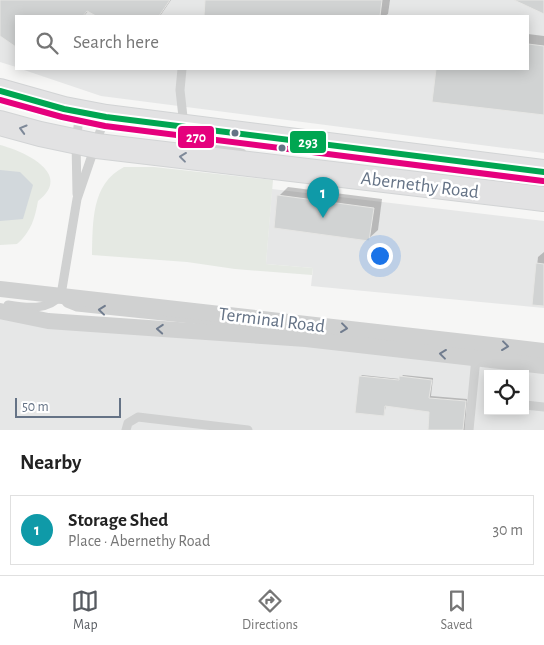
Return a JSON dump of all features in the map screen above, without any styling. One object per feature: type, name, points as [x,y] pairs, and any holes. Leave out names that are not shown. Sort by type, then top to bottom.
[{"type":"main road","name":"Abernethy Road","points":[[0,91],[106,117],[544,172]]},
{"type":"main road","name":"Abernethy Road","points":[[0,122],[40,134],[86,142],[273,168],[544,199]]},
{"type":"street","name":"Terminal Road","points":[[0,288],[544,351]]},
{"type":"street","points":[[0,311],[48,321],[306,339],[544,366]]},
{"type":"lane","points":[[182,70],[180,90],[184,126],[209,144],[249,154],[273,168]]},
{"type":"lane","points":[[0,304],[40,306],[51,304],[61,295],[86,142],[80,112]]},
{"type":"lane","points":[[77,199],[86,142],[106,117]]},
{"type":"lane","points":[[61,295],[67,303],[77,307],[230,323],[306,339]]},
{"type":"lane","points":[[469,430],[476,358]]},
{"type":"lane","points":[[529,405],[544,407]]},
{"type":"lane","points":[[126,430],[128,423],[138,417],[248,430]]},
{"type":"shaded area","points":[[0,0],[544,0],[544,153],[101,96],[24,70],[529,70],[529,15],[15,15],[15,67],[0,62]]},
{"type":"shaded area","points":[[0,145],[21,152],[42,165],[48,173],[51,182],[48,191],[38,201],[34,219],[29,230],[17,244],[0,245]]},
{"type":"shaded area","points":[[124,167],[154,167],[273,180],[266,264],[313,268],[312,275],[235,269],[187,262],[92,255],[94,217],[100,194],[105,183],[113,174]]},
{"type":"shaded area","points":[[0,170],[20,172],[33,185],[23,219],[0,221]]},
{"type":"shaded area","points":[[272,189],[544,221],[544,308],[311,286],[313,268],[266,264]]},
{"type":"shaded area","points":[[0,315],[312,346],[526,370],[484,370],[484,415],[529,415],[529,370],[544,372],[544,430],[0,430]]},
{"type":"building","points":[[0,0],[170,0],[160,15],[94,15],[87,11],[84,15],[15,15],[15,46],[0,36]]},
{"type":"building","points":[[205,0],[382,0],[380,15],[204,15]]},
{"type":"building","points":[[514,0],[544,0],[544,14]]},
{"type":"building","points":[[529,44],[544,46],[544,115],[432,102],[436,70],[529,70]]},
{"type":"building","points":[[277,195],[374,208],[369,241],[274,228]]},
{"type":"building","points":[[536,263],[544,264],[544,306],[532,305]]},
{"type":"building","points":[[359,376],[399,380],[399,376],[432,380],[429,398],[466,401],[463,430],[428,430],[429,412],[385,406],[384,416],[355,413]]},
{"type":"transit line","name":"293","points":[[0,91],[64,109],[106,117],[544,172]]},
{"type":"transit line","name":"270","points":[[0,100],[62,117],[105,126],[543,181]]},
{"type":"place","name":"Storage Shed","points":[[323,218]]}]
